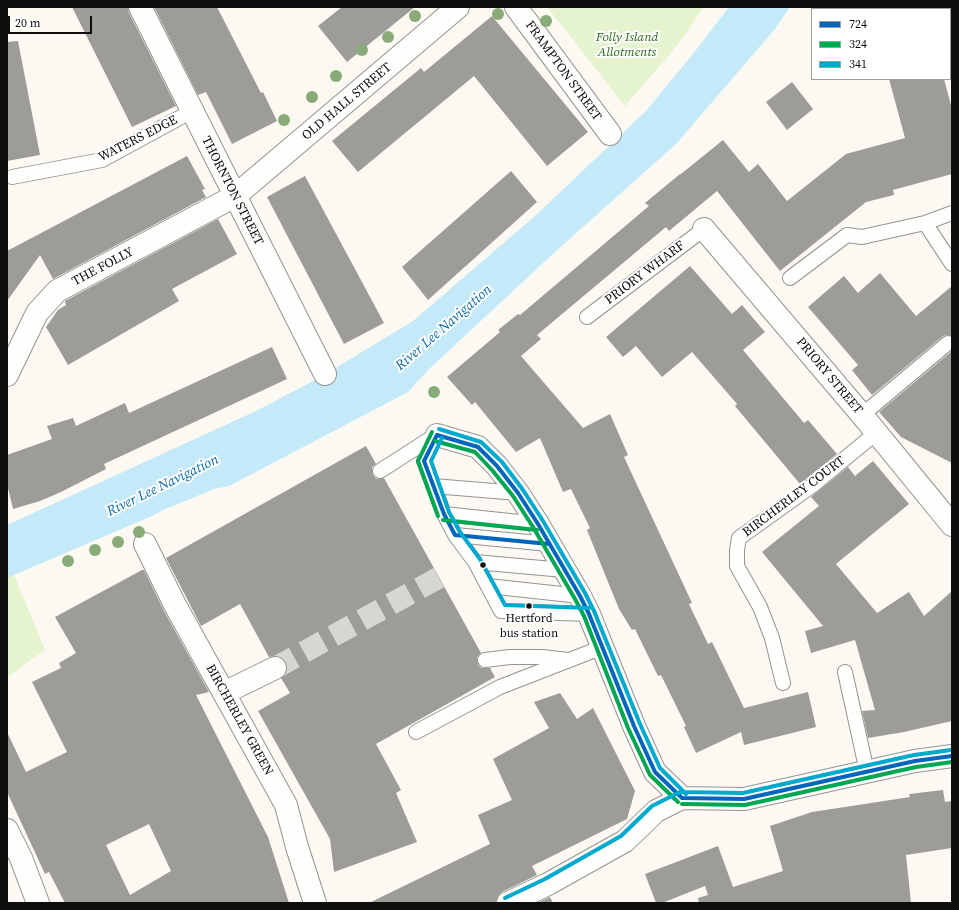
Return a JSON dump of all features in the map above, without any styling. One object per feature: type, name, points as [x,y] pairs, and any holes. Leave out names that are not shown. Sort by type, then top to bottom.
[{"type":"street","name":"THORNTON STREET","points":[[140,7],[325,374]]},
{"type":"street","name":"OLD HALL STREET","points":[[235,196],[458,7]]},
{"type":"street","name":"FRAMPTON STREET","points":[[516,7],[610,134]]},
{"type":"street","name":"THE FOLLY","points":[[13,368],[37,313],[57,291],[235,196]]},
{"type":"street","name":"PRIORY STREET","points":[[704,229],[862,415],[952,525]]},
{"type":"street","points":[[437,435],[478,447],[497,466],[518,493],[538,524],[585,605],[634,726],[655,772],[682,798]]},
{"type":"street","name":"BIRCHERLEY GREEN","points":[[145,544],[175,605],[286,804],[297,847],[315,903]]},
{"type":"street","points":[[224,693],[275,668]]},
{"type":"street","points":[[508,903],[548,884],[626,841],[656,811],[682,798],[744,799],[915,761],[952,756]]},
{"type":"street","points":[[7,830],[21,858],[38,903]]},
{"type":"lane","name":"WATERS EDGE","points":[[12,177],[102,160],[192,111]]},
{"type":"lane","points":[[790,278],[847,235],[862,237],[924,223],[952,213]]},
{"type":"lane","points":[[924,223],[952,264]]},
{"type":"lane","name":"PRIORY WHARF","points":[[587,317],[704,229]]},
{"type":"lane","points":[[862,415],[948,343]]},
{"type":"lane","name":"BIRCHERLEY COURT","points":[[783,683],[772,638],[760,607],[737,566],[739,538],[813,485],[876,433]]},
{"type":"lane","points":[[380,471],[437,435]]},
{"type":"lane","points":[[437,435],[424,461],[433,486],[444,514],[455,536],[475,562],[501,611],[585,605]]},
{"type":"lane","points":[[433,486],[518,493]]},
{"type":"lane","points":[[444,514],[538,524]]},
{"type":"lane","points":[[455,536],[549,544]]},
{"type":"lane","points":[[475,562],[564,570]]},
{"type":"lane","points":[[488,586],[585,605]]},
{"type":"lane","points":[[416,732],[500,687],[603,648]]},
{"type":"lane","points":[[486,660],[510,657],[542,657],[572,660]]},
{"type":"lane","points":[[845,672],[867,772]]},
{"type":"green space","name":"Folly Island Allotments","points":[[547,7],[704,7],[676,47],[625,106]]},
{"type":"green space","points":[[14,575],[45,650],[7,677],[7,578]]},
{"type":"water","name":"River Lee Navigation","points":[[729,7],[790,7],[774,30],[676,144],[556,251],[428,370],[408,392],[229,486],[214,489],[163,510],[7,578],[7,525],[256,411],[319,378],[413,321],[535,216],[647,110]]},
{"type":"building","points":[[72,7],[128,7],[129,13],[176,106],[132,127]]},
{"type":"building","points":[[154,7],[217,7],[277,121],[232,144],[206,92],[198,95]]},
{"type":"building","points":[[342,7],[415,7],[347,62],[318,26]]},
{"type":"building","points":[[492,16],[588,132],[547,166],[474,76],[358,172],[332,141],[421,68],[424,72]]},
{"type":"building","points":[[18,41],[40,155],[7,161],[7,42]]},
{"type":"building","points":[[889,80],[944,80],[952,109],[952,174],[893,190],[894,195],[866,202],[780,271],[717,191],[669,231],[666,227],[537,335],[541,339],[521,356],[583,428],[610,414],[628,455],[624,457],[692,603],[689,604],[708,644],[712,642],[744,708],[808,692],[816,727],[744,745],[741,732],[696,753],[684,727],[686,726],[661,675],[658,676],[635,629],[632,630],[619,609],[587,530],[590,528],[571,489],[563,492],[540,438],[516,452],[475,402],[472,405],[447,377],[500,332],[498,330],[518,314],[520,315],[649,206],[645,203],[723,140],[749,172],[758,164],[787,201],[846,154],[905,138]]},
{"type":"building","points":[[792,82],[813,109],[787,130],[766,102]]},
{"type":"building","points":[[187,156],[205,189],[202,190],[206,197],[53,279],[40,255],[7,301],[7,251]]},
{"type":"building","points":[[511,171],[537,202],[428,300],[402,267]]},
{"type":"building","points":[[305,176],[384,323],[344,344],[267,197]]},
{"type":"building","points":[[218,219],[237,254],[172,289],[179,301],[68,365],[46,327],[58,310],[66,305],[65,301]]},
{"type":"building","points":[[690,266],[732,314],[742,305],[765,332],[743,350],[804,423],[808,420],[837,454],[800,484],[735,406],[737,404],[692,352],[662,377],[636,346],[623,357],[606,337]]},
{"type":"building","points":[[880,273],[916,316],[952,286],[952,336],[943,336],[872,395],[852,370],[858,365],[808,307],[844,276],[858,293]]},
{"type":"building","points":[[272,347],[287,379],[104,464],[106,469],[61,492],[40,501],[13,509],[7,484],[7,455],[52,439],[47,426],[73,418],[76,426],[125,403],[129,413]]},
{"type":"building","points":[[952,351],[952,463],[901,437],[879,412]]},
{"type":"building","points":[[366,446],[376,464],[372,467],[373,475],[376,479],[384,478],[481,653],[477,657],[478,665],[482,668],[490,668],[495,677],[376,744],[401,790],[396,793],[417,842],[334,872],[330,839],[258,711],[290,693],[281,678],[286,675],[286,662],[282,657],[269,657],[240,604],[201,626],[166,558]]},
{"type":"building","points":[[873,461],[909,504],[836,564],[877,613],[909,592],[924,616],[952,591],[952,721],[904,732],[868,738],[862,711],[875,710],[855,640],[811,653],[805,631],[823,626],[762,552],[819,506],[811,497],[848,467],[855,476]]},
{"type":"building","points":[[144,570],[164,611],[209,692],[196,695],[268,837],[289,903],[65,903],[49,872],[45,874],[7,792],[7,732],[26,772],[67,752],[32,682],[61,668],[59,663],[76,653],[55,617]],"holes":[[[149,824],[171,871],[130,895],[106,845]]]},
{"type":"building","points":[[560,693],[577,719],[593,708],[635,791],[627,819],[532,866],[537,875],[502,892],[498,896],[496,903],[369,903],[490,844],[478,815],[512,800],[493,759],[549,728],[534,702]]},
{"type":"building","points":[[943,790],[945,802],[952,801],[952,848],[906,855],[911,903],[699,903],[698,898],[708,895],[705,886],[662,903],[656,903],[645,874],[718,846],[733,887],[783,871],[770,826],[812,812],[910,797],[909,794]]},
{"type":"building","points":[[550,897],[553,903],[537,903]]},
{"type":"tunnel","points":[[275,668],[440,577]]},
{"type":"transit line","name":"341","points":[[439,429],[481,442],[502,462],[523,490],[543,521],[594,611],[640,724],[660,768],[686,794]]},
{"type":"transit line","name":"324","points":[[432,432],[418,461],[438,516]]},
{"type":"transit line","name":"724","points":[[437,435],[478,447],[497,466],[518,493],[538,524],[589,614],[634,726],[655,772],[682,798]]},
{"type":"transit line","name":"724","points":[[437,435],[424,461],[444,514],[455,535]]},
{"type":"transit line","name":"341","points":[[442,438],[431,461],[449,512],[460,532],[480,559],[505,605],[589,608]]},
{"type":"transit line","name":"324","points":[[435,441],[475,452],[513,496],[533,527],[584,616],[628,728],[650,775],[678,802]]},
{"type":"transit line","name":"324","points":[[443,520],[537,530]]},
{"type":"transit line","name":"724","points":[[455,535],[549,544]]},
{"type":"transit line","name":"341","points":[[505,898],[545,879],[621,836],[652,806],[680,792],[743,793],[914,755],[951,750]]},
{"type":"transit line","name":"724","points":[[682,798],[744,799],[915,761],[952,756]]},
{"type":"transit line","name":"324","points":[[682,804],[745,805],[916,767],[952,762]]},
{"type":"place","name":"Hertford bus station","points":[[529,606]]}]
